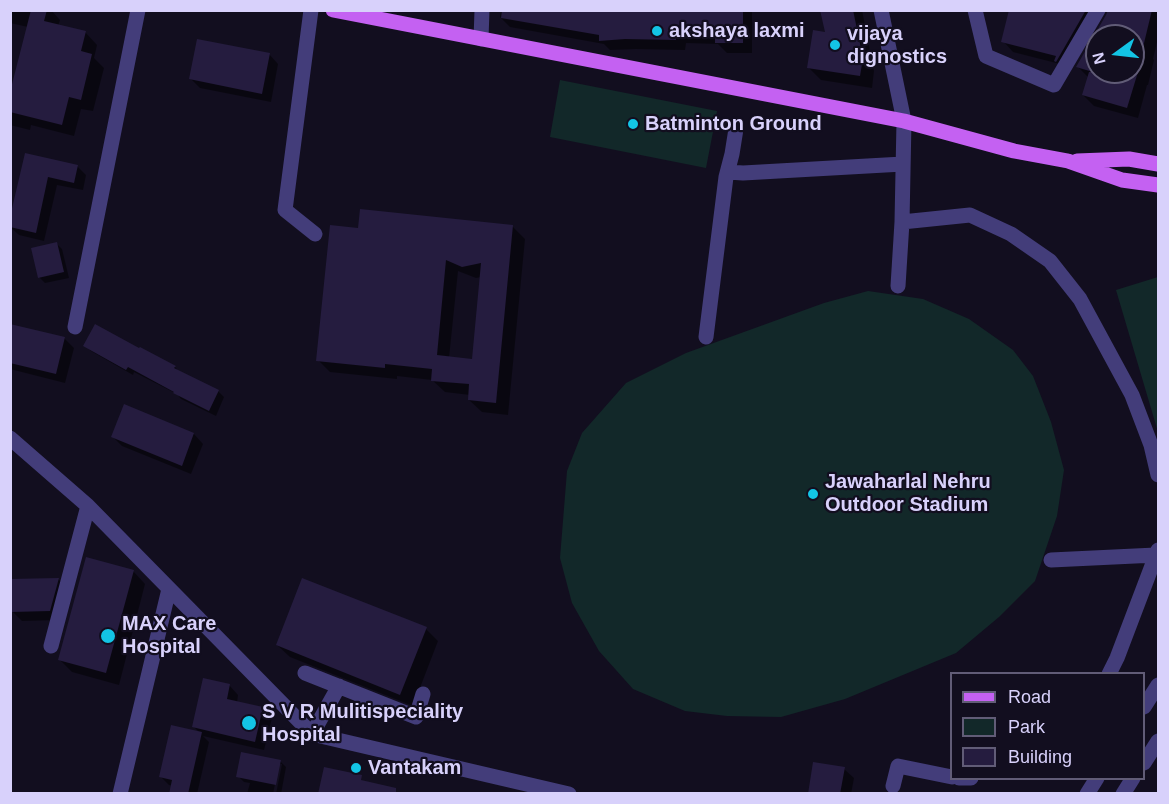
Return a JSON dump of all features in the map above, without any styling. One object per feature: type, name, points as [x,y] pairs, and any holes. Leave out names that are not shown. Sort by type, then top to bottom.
[{"type":"main road","points":[[333,10],[904,121],[1014,152],[1068,161],[1122,180],[1158,185]]},
{"type":"main road","points":[[1068,161],[1129,159],[1158,165]]},
{"type":"street","points":[[75,327],[138,10]]},
{"type":"street","points":[[311,10],[285,210],[315,234]]},
{"type":"street","points":[[481,39],[482,10]]},
{"type":"street","points":[[881,10],[904,121],[898,286]]},
{"type":"street","points":[[975,10],[986,56],[1054,85],[1098,10]]},
{"type":"street","points":[[706,337],[736,129]]},
{"type":"street","points":[[728,172],[903,165]]},
{"type":"street","points":[[902,222],[970,215],[1011,234],[1050,261],[1080,299],[1132,394],[1151,446],[1158,475]]},
{"type":"street","points":[[10,438],[88,506],[312,734],[569,794]]},
{"type":"street","points":[[51,646],[88,506]]},
{"type":"street","points":[[1051,560],[1157,553],[1110,672]]},
{"type":"street","points":[[120,794],[169,589]]},
{"type":"street","points":[[305,673],[416,717],[423,694]]},
{"type":"street","points":[[1145,705],[1158,685]]},
{"type":"street","points":[[312,734],[339,686]]},
{"type":"street","points":[[1145,760],[1158,741]]},
{"type":"street","points":[[893,786],[898,766],[950,777]]},
{"type":"street","points":[[1087,794],[1096,780]]},
{"type":"street","points":[[1122,794],[1132,780]]},
{"type":"green space","name":"Batminton Ground","points":[[560,80],[717,111],[706,168],[550,137]]},
{"type":"green space","points":[[1158,277],[1158,432],[1116,290]]},
{"type":"green space","name":"Jawaharlal Nehru Outdoor Stadium","points":[[868,291],[923,299],[969,319],[1013,350],[1033,376],[1051,422],[1064,470],[1057,516],[1035,581],[999,617],[956,653],[845,699],[781,717],[727,716],[685,711],[633,689],[599,651],[572,603],[560,558],[567,471],[582,433],[626,383],[686,353],[824,303]]},
{"type":"building","points":[[31,10],[47,10],[44,21],[86,31],[81,51],[92,54],[81,100],[69,97],[62,125],[10,112],[10,92]]},
{"type":"building","points":[[502,10],[743,10],[743,43],[715,43],[715,34],[676,34],[676,40],[599,41],[599,35],[501,18]]},
{"type":"building","name":"vijaya dignostics","points":[[820,10],[853,10],[863,58],[860,76],[807,68],[813,30],[825,32]]},
{"type":"building","points":[[1009,10],[1086,10],[1056,62],[1054,61],[1056,56],[1001,42]]},
{"type":"building","points":[[1108,10],[1152,10],[1145,39],[1145,24],[1101,24]]},
{"type":"building","points":[[197,39],[270,53],[262,94],[189,79]]},
{"type":"building","points":[[1085,51],[1085,70],[1076,67]]},
{"type":"building","points":[[1085,84],[1134,84],[1127,108],[1082,95]]},
{"type":"building","points":[[25,153],[78,165],[74,183],[48,177],[36,233],[10,227],[10,217]]},
{"type":"building","points":[[360,209],[513,225],[496,403],[468,400],[469,384],[431,381],[432,369],[385,364],[385,368],[316,361],[330,225],[358,228]],"holes":[[[446,260],[462,267],[481,263],[472,359],[437,355]]]},
{"type":"building","points":[[57,242],[64,272],[38,278],[31,248]]},
{"type":"building","points":[[10,324],[65,337],[56,374],[10,363]]},
{"type":"building","points":[[95,324],[219,390],[209,411],[128,367],[126,370],[83,346]]},
{"type":"building","points":[[124,404],[194,433],[182,466],[111,437]]},
{"type":"building","points":[[86,557],[134,570],[106,673],[58,660]]},
{"type":"building","points":[[59,578],[50,611],[11,612],[10,579]]},
{"type":"building","points":[[302,578],[427,627],[400,695],[276,645]]},
{"type":"building","points":[[203,678],[230,684],[227,699],[263,707],[255,742],[192,727]]},
{"type":"building","points":[[171,725],[202,732],[188,794],[169,794],[172,780],[159,777]]},
{"type":"building","points":[[241,752],[281,760],[276,785],[236,777]]},
{"type":"building","points":[[813,762],[845,767],[840,794],[808,794]]},
{"type":"building","points":[[324,767],[362,775],[361,780],[396,788],[396,794],[318,794]]},
{"type":"place","name":"akshaya laxmi","points":[[657,31]]},
{"type":"place","name":"vijaya dignostics","points":[[835,45]]},
{"type":"place","name":"Batminton Ground","points":[[633,124]]},
{"type":"place","name":"Jawaharlal Nehru Outdoor Stadium","points":[[813,494]]},
{"type":"place","name":"MAX Care Hospital","points":[[108,636]]},
{"type":"place","name":"S V R Mulitispeciality Hospital","points":[[249,723]]},
{"type":"place","name":"Vantakam","points":[[356,768]]}]
